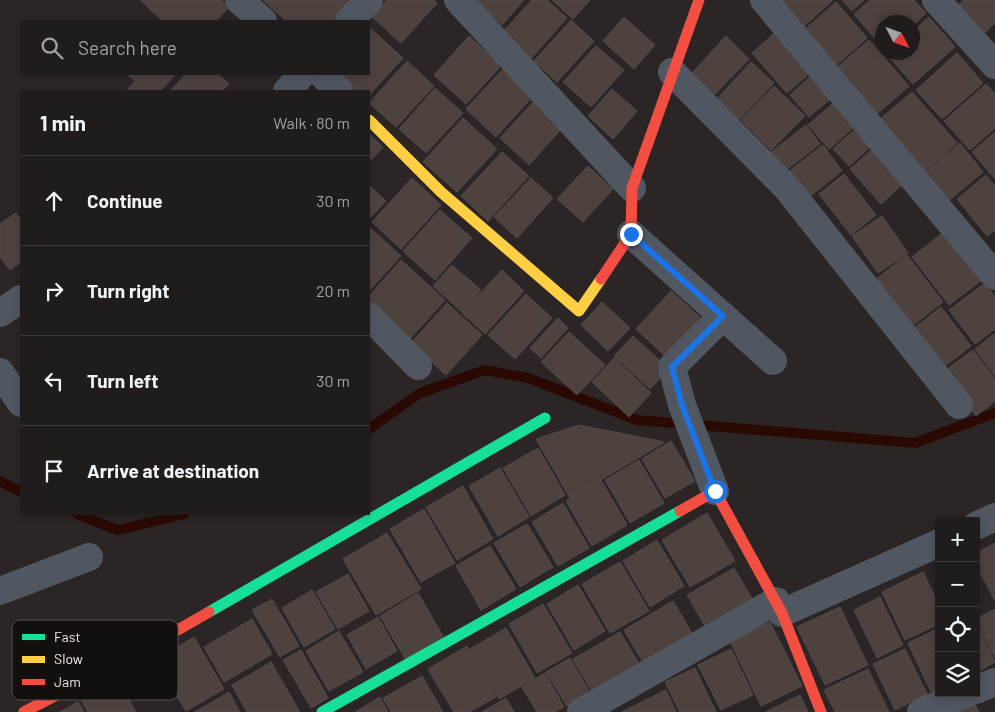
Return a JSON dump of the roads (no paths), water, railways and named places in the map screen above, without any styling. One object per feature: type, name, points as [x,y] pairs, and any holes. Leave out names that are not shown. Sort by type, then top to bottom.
[{"type":"street","points":[[239,0],[262,20]]},
{"type":"street","points":[[350,20],[369,0]]},
{"type":"street","points":[[458,0],[632,188]]},
{"type":"street","points":[[370,121],[441,192],[579,310],[631,234],[632,188],[699,0]]},
{"type":"street","points":[[764,0],[995,276]]},
{"type":"street","points":[[936,0],[995,65]]},
{"type":"street","points":[[672,72],[787,188],[959,405]]},
{"type":"street","points":[[288,90],[301,75]]},
{"type":"street","points":[[323,75],[338,90]]},
{"type":"street","points":[[631,234],[773,361]]},
{"type":"street","points":[[0,314],[20,300]]},
{"type":"street","points":[[723,316],[672,367],[682,405],[715,491],[779,607],[821,712]]},
{"type":"street","points":[[370,317],[418,366]]},
{"type":"street","points":[[0,372],[20,402]]},
{"type":"street","points":[[178,630],[545,418]]},
{"type":"street","points":[[322,712],[715,491]]},
{"type":"street","points":[[980,524],[995,517]]},
{"type":"street","points":[[581,712],[779,607],[935,545]]},
{"type":"street","points":[[0,591],[89,557]]},
{"type":"street","points":[[980,688],[995,682]]},
{"type":"street","points":[[921,712],[958,697]]},
{"type":"street","points":[[24,712],[47,700]]},
{"type":"waterway","points":[[370,428],[420,393],[485,370],[528,378],[637,420],[915,443],[995,413]]},
{"type":"waterway","points":[[0,481],[20,491]]},
{"type":"waterway","points":[[80,515],[118,530],[180,515]]}]
